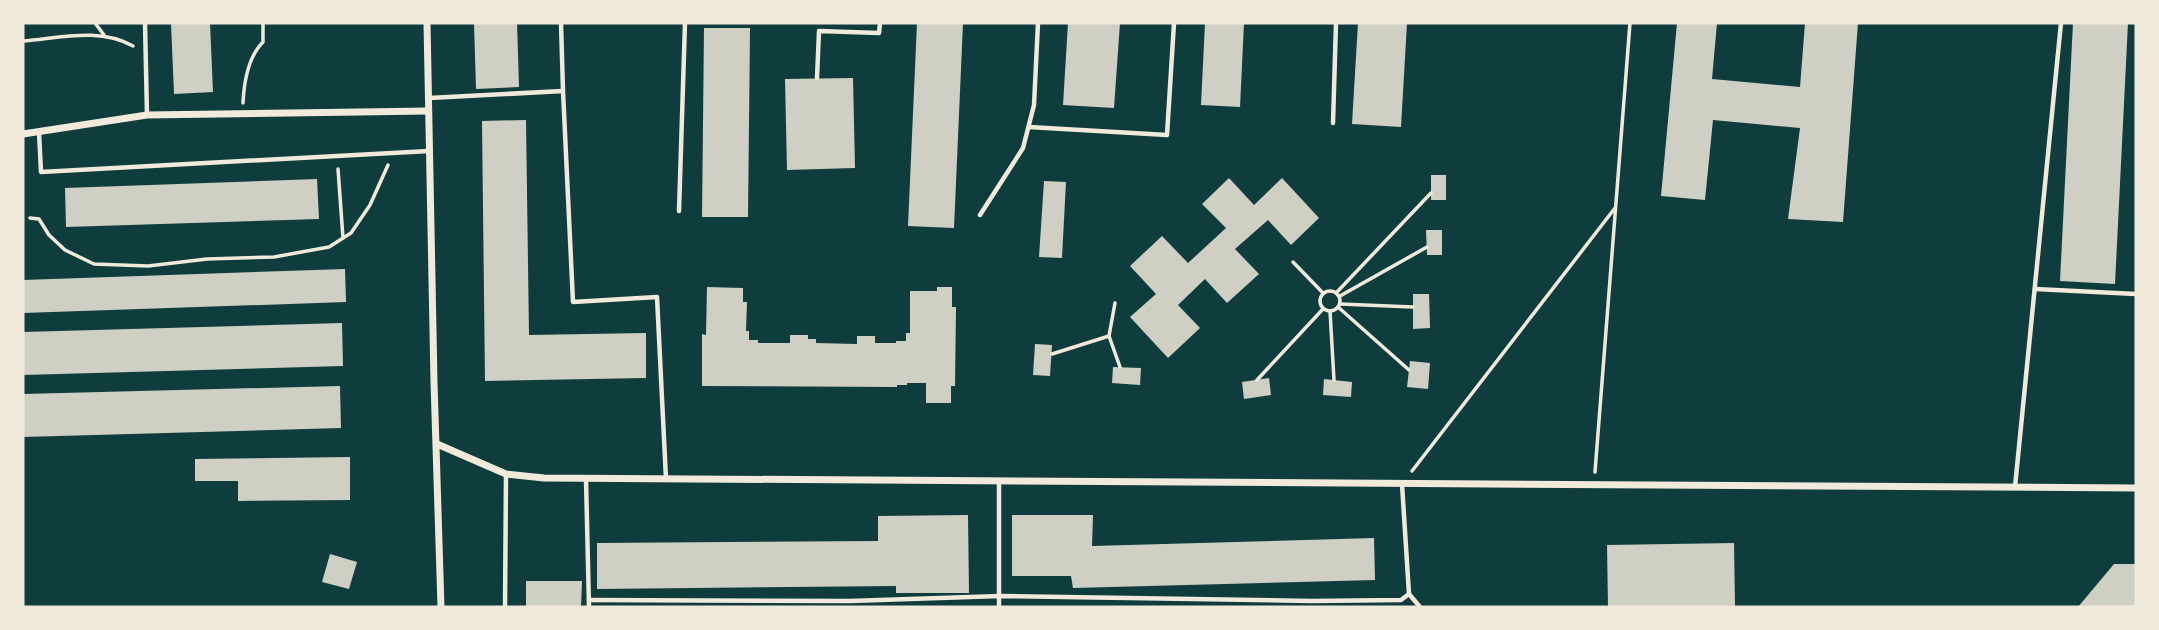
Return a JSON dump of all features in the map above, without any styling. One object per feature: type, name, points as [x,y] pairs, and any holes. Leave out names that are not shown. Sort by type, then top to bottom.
[{"type":"street","points":[[428,23],[441,607]]},
{"type":"street","points":[[23,135],[146,115],[428,111]]},
{"type":"street","points":[[437,444],[506,474],[544,478],[2136,488]]},
{"type":"lane","points":[[145,23],[146,115]]},
{"type":"lane","points":[[561,23],[573,302],[657,297],[666,479]]},
{"type":"lane","points":[[679,211],[685,23]]},
{"type":"lane","points":[[817,78],[819,31],[879,33],[880,23]]},
{"type":"lane","points":[[980,215],[1023,148],[1034,105],[1038,23]]},
{"type":"lane","points":[[1028,127],[1167,135],[1174,23]]},
{"type":"lane","points":[[1333,123],[1336,23]]},
{"type":"lane","points":[[2015,487],[2061,23]]},
{"type":"lane","points":[[428,98],[562,91]]},
{"type":"lane","points":[[39,132],[41,172],[429,151]]},
{"type":"lane","points":[[2035,289],[2136,294]]},
{"type":"lane","points":[[505,607],[506,474]]},
{"type":"lane","points":[[586,478],[589,607]]},
{"type":"lane","points":[[999,482],[999,607]]},
{"type":"lane","points":[[1402,483],[1409,594],[1420,607]]},
{"type":"lane","points":[[589,600],[850,601],[1000,596],[1311,604],[1401,600],[1409,594]]},
{"type":"lane","points":[[956,597],[956,607]]},
{"type":"lane","points":[[850,601],[851,607]]},
{"type":"path","points":[[95,23],[104,35]]},
{"type":"path","points":[[240,114],[253,52],[263,41],[263,23]]},
{"type":"path","points":[[1594,484],[1630,23]]},
{"type":"path","points":[[23,41],[104,35],[119,38],[146,53]]},
{"type":"path","points":[[30,218],[39,219],[49,235],[65,250],[94,264],[148,266],[207,259],[274,257],[329,247],[351,233],[370,205],[392,153]]},
{"type":"path","points":[[337,156],[343,238]]},
{"type":"path","points":[[1409,370],[1339,306],[1338,294],[1431,192]]},
{"type":"path","points":[[1402,483],[1616,206]]},
{"type":"path","points":[[1338,294],[1427,247]]},
{"type":"path","points":[[1293,262],[1323,293]]},
{"type":"path","points":[[1338,294],[1329,290],[1323,293],[1320,301],[1324,309],[1330,311],[1339,306],[1413,307]]},
{"type":"path","points":[[1115,303],[1109,335],[1121,367]]},
{"type":"path","points":[[1257,380],[1324,309]]},
{"type":"path","points":[[1330,311],[1334,380]]},
{"type":"path","points":[[1052,354],[1109,335]]},
{"type":"building","points":[[171,23],[210,23],[213,92],[174,94]]},
{"type":"building","points":[[474,23],[517,23],[519,87],[476,89]]},
{"type":"building","points":[[917,23],[963,23],[954,228],[908,226]]},
{"type":"building","points":[[1068,23],[1120,23],[1114,108],[1063,105]]},
{"type":"building","points":[[1205,23],[1244,23],[1240,107],[1201,105]]},
{"type":"building","points":[[1358,23],[1407,23],[1401,127],[1352,124]]},
{"type":"building","points":[[1677,23],[1717,23],[1712,79],[1800,87],[1805,23],[1858,23],[1843,222],[1788,219],[1800,128],[1713,120],[1705,200],[1661,196]]},
{"type":"building","points":[[2073,23],[2128,23],[2115,284],[2060,281]]},
{"type":"building","points":[[704,28],[750,28],[748,217],[702,217]]},
{"type":"building","points":[[853,78],[855,168],[787,170],[785,79]]},
{"type":"building","points":[[526,120],[529,335],[646,333],[646,378],[485,381],[482,121]]},
{"type":"building","points":[[1431,175],[1446,175],[1446,200],[1431,200]]},
{"type":"building","points":[[1229,178],[1254,205],[1282,178],[1319,218],[1291,245],[1268,220],[1235,249],[1259,274],[1227,303],[1205,279],[1178,305],[1200,328],[1168,358],[1130,317],[1156,294],[1130,266],[1162,236],[1188,263],[1226,228],[1202,204]]},
{"type":"building","points":[[317,179],[319,219],[66,227],[65,188]]},
{"type":"building","points":[[1044,181],[1066,182],[1062,258],[1039,257]]},
{"type":"building","points":[[1426,230],[1442,230],[1442,255],[1427,255]]},
{"type":"building","points":[[345,269],[346,302],[23,313],[23,280]]},
{"type":"building","points":[[707,287],[743,288],[743,302],[747,302],[746,331],[749,331],[749,340],[758,340],[758,343],[790,343],[790,335],[808,335],[808,339],[816,339],[816,343],[857,344],[857,336],[875,336],[875,343],[906,341],[906,333],[910,333],[910,291],[937,291],[937,287],[952,287],[952,307],[956,307],[955,386],[951,386],[951,403],[926,403],[926,383],[907,383],[897,387],[702,386],[702,334],[706,335]]},
{"type":"building","points":[[1413,294],[1429,294],[1430,328],[1413,329]]},
{"type":"building","points":[[342,323],[343,366],[23,375],[23,332]]},
{"type":"building","points":[[1035,344],[1052,345],[1050,376],[1033,375]]},
{"type":"building","points":[[1410,361],[1430,363],[1428,389],[1407,387]]},
{"type":"building","points":[[1113,367],[1141,368],[1140,385],[1112,383]]},
{"type":"building","points":[[1269,378],[1271,395],[1244,399],[1242,382]]},
{"type":"building","points":[[1324,379],[1352,382],[1351,397],[1323,395]]},
{"type":"building","points":[[340,386],[341,428],[23,437],[23,394]]},
{"type":"building","points":[[350,457],[350,500],[238,501],[238,481],[195,481],[195,459]]},
{"type":"building","points":[[968,515],[969,593],[896,593],[896,586],[597,589],[597,543],[878,541],[878,516]]},
{"type":"building","points":[[1012,515],[1093,515],[1092,546],[1374,538],[1375,580],[1073,588],[1071,576],[1012,576]]},
{"type":"building","points":[[1734,543],[1735,607],[1608,607],[1607,545]]},
{"type":"building","points":[[330,554],[357,562],[349,589],[322,582]]},
{"type":"building","points":[[2114,564],[2136,564],[2136,607],[2078,607]]},
{"type":"building","points":[[526,581],[582,581],[581,607],[526,607]]}]
